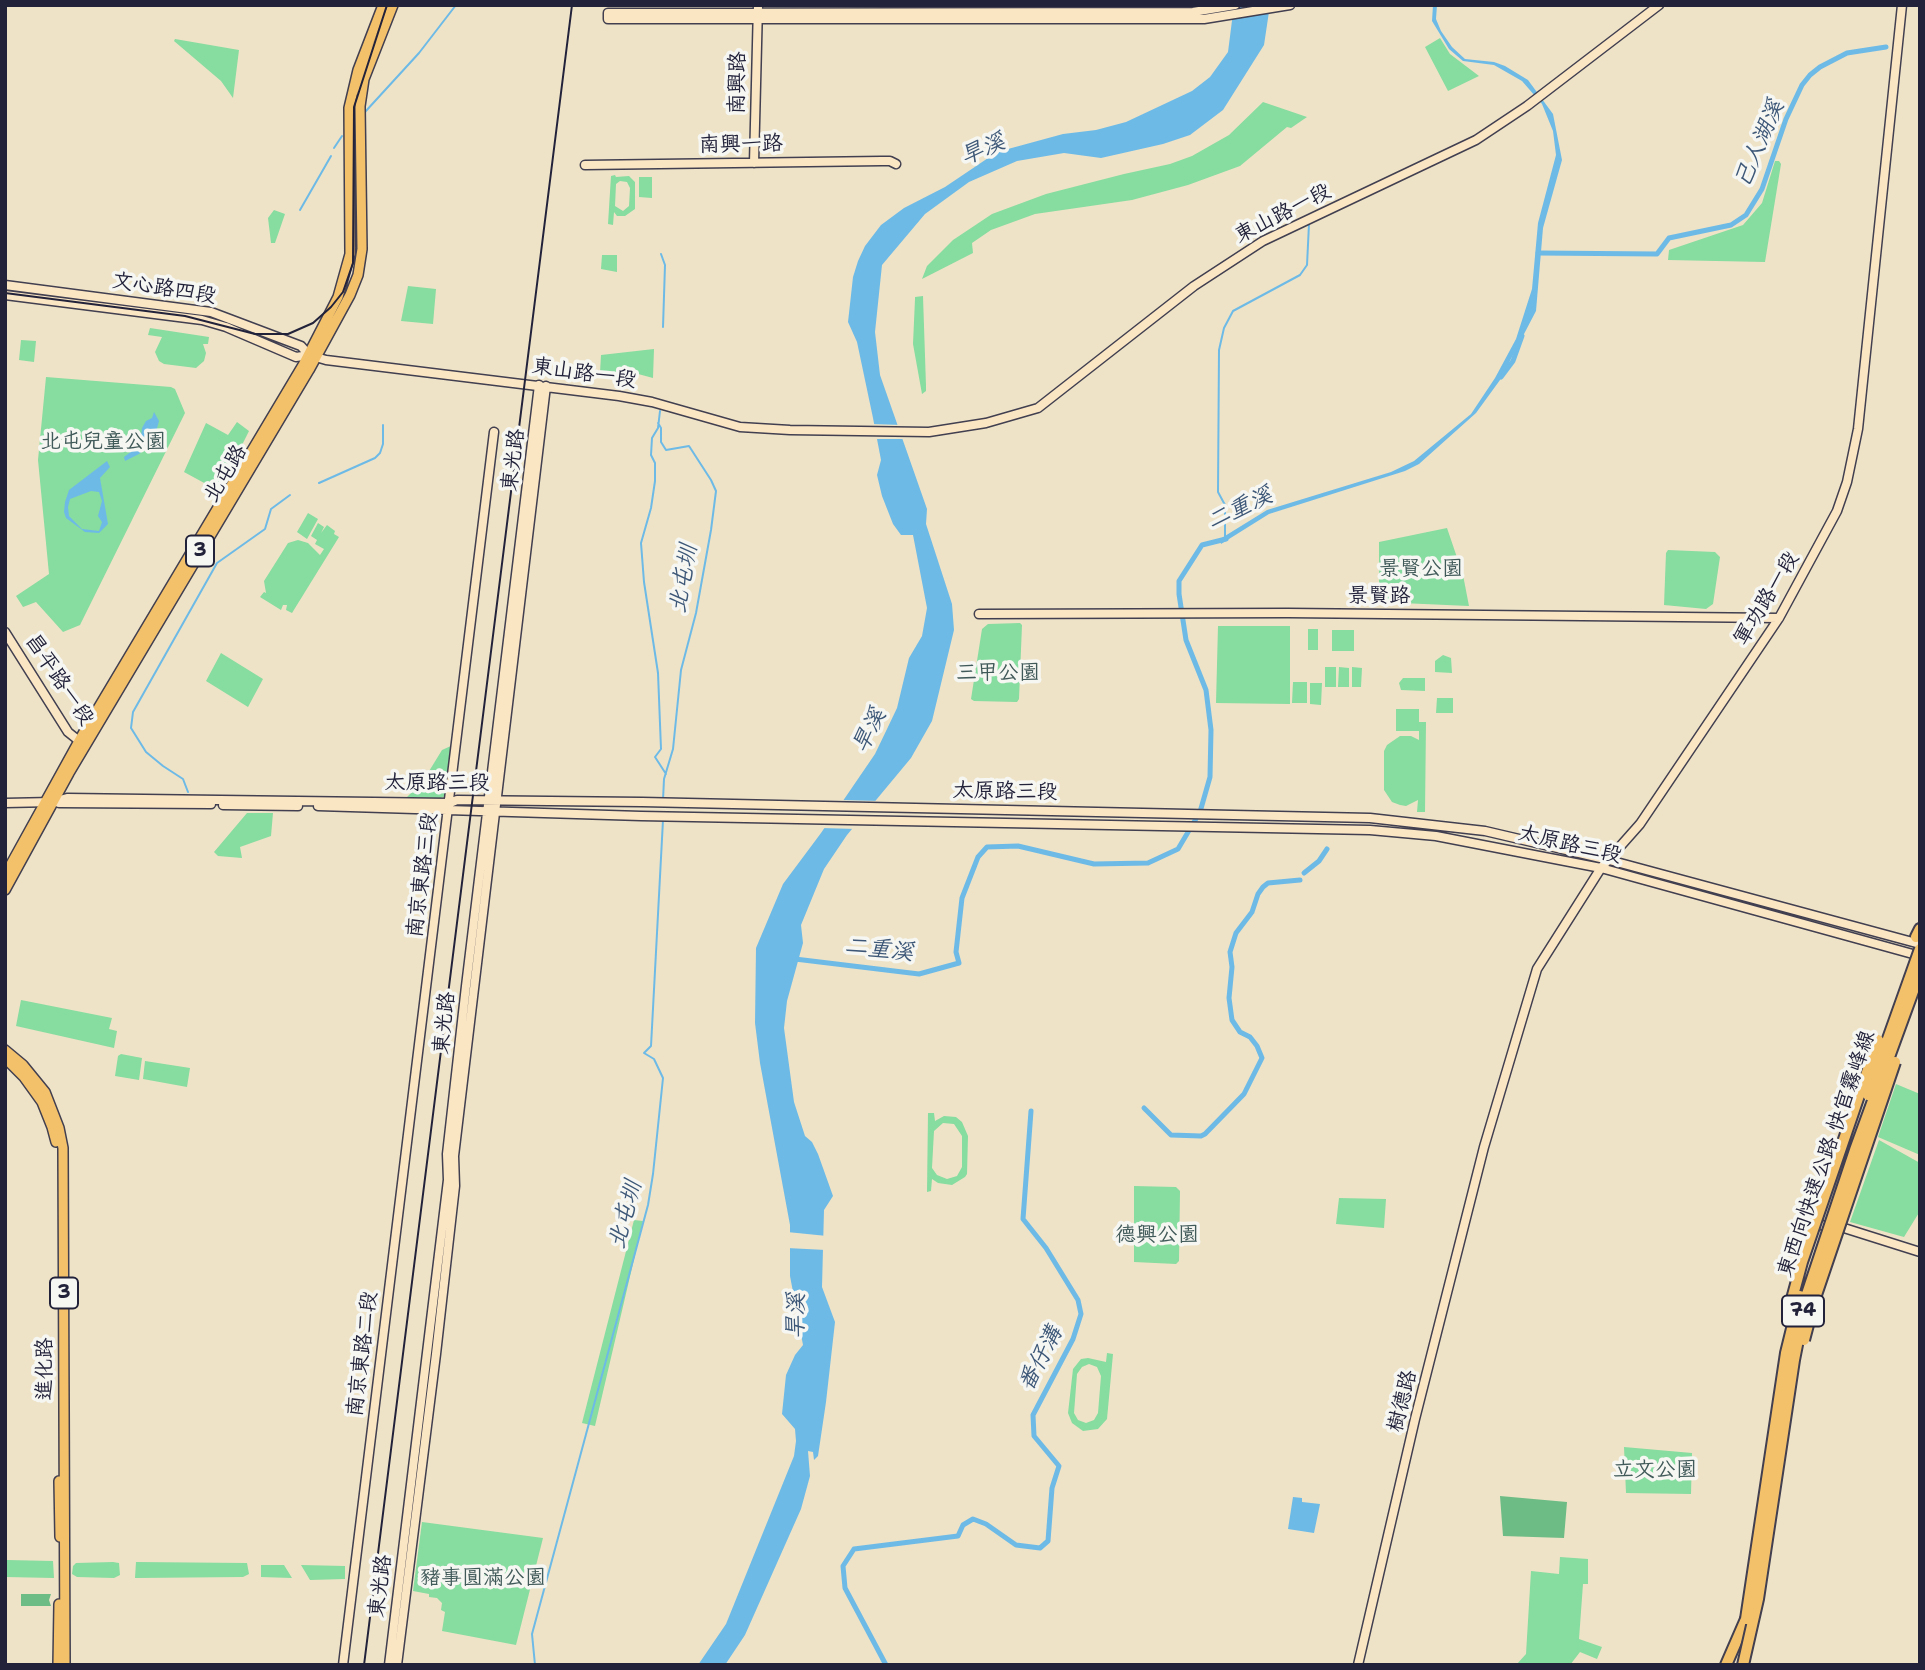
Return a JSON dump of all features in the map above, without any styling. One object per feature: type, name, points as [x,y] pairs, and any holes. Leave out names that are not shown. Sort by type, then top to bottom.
[{"type":"highway","name":"東西向快速公路 快官霧峰線","points":[[1742,1665],[1758,1599],[1782,1409],[1786,1353],[1802,1289],[1920,949]]},
{"type":"highway","name":"東西向快速公路 快官霧峰線","points":[[1733,1665],[1746,1619],[1782,1409],[1807,1294],[1855,1150],[1920,972]]},
{"type":"highway","points":[[1782,1409],[1777,1369],[1794,1289],[1878,1040]]},
{"type":"highway","points":[[1782,1409],[1815,1298],[1902,1041]]},
{"type":"highway","name":"74","points":[[1726,1665],[1746,1619]]},
{"type":"main road","name":"北屯路","points":[[312,356],[338,297],[349,261],[348,130],[353,86],[383,5]]},
{"type":"main road","name":"北屯路","points":[[5,875],[312,356],[348,300],[359,266],[362,235],[359,117],[365,79],[393,5]]},
{"type":"main road","name":"北屯路","points":[[5,890],[49,802]]},
{"type":"main road","name":"進化路","points":[[5,1050],[23,1065],[45,1092],[59,1128],[62,1148],[65,1665]]},
{"type":"main road","name":"進化路","points":[[5,1058],[24,1077],[42,1102],[57,1147],[60,1556],[58,1665]]},
{"type":"street","points":[[1205,15],[1235,5]]},
{"type":"street","points":[[758,12],[608,19],[608,13],[758,12],[1205,15],[1290,5]]},
{"type":"street","name":"東山路一段","points":[[312,356],[652,401],[740,427],[919,431],[986,423],[1038,408],[1194,286],[1241,254],[1282,231],[1456,151],[1527,106],[1659,5]]},
{"type":"street","name":"軍功路一段","points":[[1485,1147],[1537,969],[1601,868],[1640,824],[1779,618],[1837,511],[1852,464],[1858,429],[1902,5]]},
{"type":"street","name":"南興路","points":[[754,163],[758,12]]},
{"type":"street","name":"南興一路","points":[[585,164],[890,161],[896,164]]},
{"type":"street","name":"文心路四段","points":[[5,285],[211,312],[301,346],[312,356]]},
{"type":"street","name":"文心路四段","points":[[5,295],[202,320],[226,327],[296,357],[312,356]]},
{"type":"street","name":"東光路","points":[[397,1665],[439,1329],[452,1170],[447,1154],[462,1024],[493,806],[543,385]]},
{"type":"street","name":"南京東路三段","points":[[406,1155],[494,432]]},
{"type":"street","name":"景賢路","points":[[979,614],[1779,618]]},
{"type":"street","name":"昌平路一段","points":[[5,632],[68,732],[82,743]]},
{"type":"street","name":"太原路三段","points":[[5,803],[49,802],[67,798],[196,798],[449,806],[457,800],[493,806],[897,821],[1370,830],[1423,835],[1521,851],[1601,868],[1920,956]]},
{"type":"street","name":"太原路三段","points":[[493,806],[906,807],[1370,818],[1485,831],[1918,936]]},
{"type":"street","name":"樹德路","points":[[1359,1665],[1415,1419],[1485,1147]]},
{"type":"street","name":"南京東路二段","points":[[343,1665],[406,1155]]},
{"type":"street","name":"東光路","points":[[388,1665],[452,1170]]},
{"type":"street","points":[[1812,1224],[1844,1228],[1920,1252]]},
{"type":"green space","points":[[1440,38],[1450,54],[1479,76],[1448,91],[1425,47]]},
{"type":"green space","points":[[175,39],[239,50],[233,98],[221,81],[174,41]]},
{"type":"green space","points":[[1263,102],[1307,117],[1291,128],[1287,127],[1240,166],[1188,185],[1132,200],[1035,214],[991,230],[972,243],[973,253],[922,279],[927,266],[953,240],[992,214],[1046,194],[1170,164],[1192,156],[1229,135]]},
{"type":"green space","points":[[1775,161],[1781,164],[1765,262],[1668,260],[1669,250],[1743,225],[1762,203]]},
{"type":"green space","points":[[611,176],[629,176],[635,182],[635,209],[625,216],[617,216],[614,212],[613,225],[608,224]],"holes":[[[620,181],[627,182],[630,188],[629,206],[623,211],[615,206],[616,184]]]},
{"type":"green space","points":[[639,177],[652,177],[652,198],[639,197]]},
{"type":"green space","points":[[274,210],[285,214],[275,243],[271,243],[268,218]]},
{"type":"green space","points":[[602,255],[617,255],[617,272],[601,269]]},
{"type":"green space","points":[[408,286],[436,289],[433,324],[401,321]]},
{"type":"green space","points":[[923,296],[926,391],[922,394],[913,344],[915,297]]},
{"type":"green space","points":[[150,328],[209,337],[208,344],[203,344],[206,353],[204,361],[196,368],[159,361],[155,352],[162,337],[148,335]]},
{"type":"green space","points":[[21,340],[36,341],[34,362],[19,360]]},
{"type":"green space","points":[[654,349],[653,378],[627,371],[600,373],[601,355]]},
{"type":"green space","name":"北屯兒童公園","points":[[46,377],[171,387],[175,389],[185,413],[80,625],[63,632],[36,602],[23,607],[16,596],[49,574],[38,460]]},
{"type":"green space","points":[[237,422],[249,431],[219,491],[184,472],[206,423],[228,435]]},
{"type":"green space","points":[[308,513],[318,519],[307,539],[297,532]]},
{"type":"green space","points":[[318,523],[324,527],[321,533],[327,525],[339,537],[292,613],[286,610],[287,605],[283,605],[281,610],[260,597],[266,593],[264,581],[288,543],[298,540],[308,543],[320,555],[324,549],[315,544],[317,540],[311,536]]},
{"type":"green space","name":"景賢公園","points":[[1447,528],[1463,575],[1469,606],[1379,602],[1379,542]]},
{"type":"green space","points":[[1668,550],[1715,552],[1720,557],[1713,604],[1706,609],[1664,605]]},
{"type":"green space","name":"三甲公園","points":[[1020,623],[1019,699],[1017,702],[974,701],[971,699],[982,629],[988,624]]},
{"type":"green space","points":[[1218,626],[1290,626],[1290,704],[1216,703]]},
{"type":"green space","points":[[1308,629],[1318,629],[1318,650],[1308,650]]},
{"type":"green space","points":[[1332,630],[1354,630],[1354,651],[1332,651]]},
{"type":"green space","points":[[221,653],[263,679],[248,707],[206,681]]},
{"type":"green space","points":[[1443,655],[1451,658],[1452,673],[1435,672],[1435,661]]},
{"type":"green space","points":[[1325,667],[1336,667],[1336,687],[1325,687]]},
{"type":"green space","points":[[1339,667],[1349,668],[1349,687],[1338,687]]},
{"type":"green space","points":[[1352,667],[1362,668],[1361,687],[1352,687]]},
{"type":"green space","points":[[1403,678],[1425,678],[1425,691],[1401,690],[1399,683]]},
{"type":"green space","points":[[1293,682],[1307,682],[1307,703],[1292,703]]},
{"type":"green space","points":[[1310,683],[1322,683],[1321,705],[1310,704]]},
{"type":"green space","points":[[1437,698],[1453,698],[1453,713],[1436,713]]},
{"type":"green space","points":[[1396,709],[1419,709],[1419,722],[1426,722],[1425,812],[1417,812],[1418,800],[1406,806],[1400,805],[1392,802],[1384,790],[1384,751],[1387,745],[1400,736],[1411,736],[1419,740],[1419,731],[1396,731]]},
{"type":"green space","points":[[453,745],[445,796],[407,797],[423,781],[442,750]]},
{"type":"green space","points":[[247,813],[273,813],[271,836],[240,847],[242,858],[218,856],[214,852]]},
{"type":"green space","points":[[21,1000],[112,1018],[109,1029],[117,1031],[114,1048],[16,1026]]},
{"type":"green space","points":[[121,1054],[142,1058],[139,1080],[115,1076],[118,1056]]},
{"type":"green space","points":[[145,1061],[190,1068],[187,1087],[143,1079]]},
{"type":"green space","points":[[1896,1084],[1920,1094],[1920,1155],[1878,1137]]},
{"type":"green space","points":[[928,1113],[934,1113],[935,1121],[944,1116],[956,1117],[962,1122],[968,1136],[967,1174],[952,1185],[938,1183],[932,1179],[931,1191],[927,1192]],"holes":[[[943,1123],[954,1124],[962,1136],[962,1167],[957,1176],[947,1179],[937,1175],[932,1168],[934,1131]]]},
{"type":"green space","points":[[1879,1140],[1920,1163],[1920,1211],[1904,1237],[1850,1222]]},
{"type":"green space","name":"德興公園","points":[[1134,1186],[1176,1187],[1180,1191],[1179,1261],[1176,1264],[1134,1262]]},
{"type":"green space","points":[[1339,1198],[1386,1199],[1384,1228],[1336,1224]]},
{"type":"green space","points":[[634,1220],[643,1221],[595,1426],[582,1423]]},
{"type":"green space","points":[[1107,1353],[1113,1354],[1107,1419],[1098,1429],[1083,1431],[1072,1423],[1068,1413],[1073,1369],[1081,1359],[1106,1362]],"holes":[[[1089,1364],[1097,1367],[1101,1376],[1098,1413],[1094,1420],[1086,1423],[1078,1420],[1074,1413],[1077,1374],[1082,1367]]]},
{"type":"green space","name":"立文公園","points":[[1624,1447],[1692,1453],[1691,1494],[1626,1493]]},
{"type":"green space","points":[[1500,1496],[1567,1502],[1564,1538],[1503,1536]]},
{"type":"green space","name":"豬事圓滿公園","points":[[422,1522],[543,1538],[516,1645],[442,1631],[445,1612],[441,1610],[442,1603],[437,1598],[429,1597],[429,1594],[413,1591]]},
{"type":"green space","points":[[1560,1557],[1588,1559],[1588,1584],[1583,1584],[1579,1639],[1602,1647],[1597,1659],[1580,1652],[1570,1665],[1516,1665],[1526,1654],[1531,1571],[1559,1574]]},
{"type":"green space","points":[[7,1560],[53,1561],[54,1578],[6,1577]]},
{"type":"green space","points":[[136,1562],[247,1563],[249,1574],[243,1577],[135,1578]]},
{"type":"green space","points":[[76,1563],[119,1563],[120,1575],[114,1578],[77,1577],[72,1574]]},
{"type":"green space","points":[[261,1565],[284,1565],[292,1578],[261,1577]]},
{"type":"green space","points":[[301,1565],[345,1566],[345,1579],[310,1580]]},
{"type":"green space","points":[[21,1594],[51,1594],[51,1606],[21,1606]]},
{"type":"water","points":[[1234,5],[1270,5],[1264,45],[1223,110],[1190,135],[1101,158],[1064,153],[1017,161],[969,182],[925,214],[882,265],[875,332],[880,375],[927,509],[926,524],[952,604],[954,630],[932,721],[911,758],[847,835],[824,869],[801,925],[803,943],[787,1001],[784,1028],[794,1102],[805,1136],[812,1142],[818,1154],[833,1196],[824,1210],[822,1287],[835,1322],[826,1402],[818,1456],[814,1460],[813,1452],[808,1451],[810,1476],[801,1509],[745,1635],[725,1665],[698,1665],[726,1624],[794,1456],[796,1441],[795,1429],[782,1414],[786,1375],[803,1345],[790,1276],[790,1225],[755,1023],[756,948],[783,884],[875,754],[897,708],[909,658],[922,636],[927,608],[913,535],[901,535],[893,524],[877,475],[881,460],[857,342],[848,322],[853,277],[858,261],[865,246],[881,225],[904,208],[945,187],[997,152],[1063,134],[1096,130],[1126,122],[1192,91],[1210,77],[1228,52]]},
{"type":"water","name":"二重溪","points":[[1433,5],[1437,5],[1436,19],[1441,31],[1465,59],[1494,62],[1528,80],[1553,114],[1562,160],[1543,228],[1536,311],[1500,380],[1476,413],[1419,464],[1405,471],[1269,514],[1221,544],[1220,539],[1267,510],[1391,472],[1414,461],[1471,414],[1516,339],[1532,289],[1538,223],[1556,155],[1553,131],[1542,104],[1522,81],[1494,65],[1463,61],[1449,49],[1432,21]]},
{"type":"water","points":[[154,412],[159,421],[154,439],[139,454],[125,461],[124,457],[140,445],[142,428]]},
{"type":"water","points":[[107,461],[110,467],[100,478],[108,524],[99,533],[85,532],[66,518],[65,502],[69,490]],"holes":[[[91,491],[99,492],[102,501],[98,516],[102,522],[99,531],[82,529],[69,516],[70,499]]]},
{"type":"water","points":[[1293,1497],[1302,1498],[1302,1502],[1320,1504],[1314,1533],[1288,1529]]},
{"type":"pier","points":[[871,424],[902,425],[907,439],[873,439]]},
{"type":"pier","points":[[839,800],[881,801],[857,829],[821,828]]},
{"type":"pier","points":[[787,1232],[827,1236],[826,1250],[787,1248]]},
{"type":"waterway","points":[[365,112],[419,53],[456,5]]},
{"type":"waterway","name":"己人湖溪","points":[[1538,253],[1657,254],[1669,238],[1731,225],[1746,215],[1762,189],[1786,119],[1802,85],[1810,75],[1847,53],[1886,47]]},
{"type":"waterway","points":[[334,148],[342,136]]},
{"type":"waterway","points":[[300,210],[331,156]]},
{"type":"waterway","points":[[1225,538],[1225,505],[1218,492],[1219,350],[1224,328],[1233,311],[1300,275],[1307,265],[1309,224]]},
{"type":"waterway","points":[[661,254],[665,265],[663,327]]},
{"type":"waterway","name":"二重溪","points":[[1501,377],[1513,361],[1522,336]]},
{"type":"waterway","name":"北屯圳","points":[[660,411],[658,428],[652,438],[651,455],[655,463],[655,481],[641,543],[658,673],[661,749],[655,757],[666,774]]},
{"type":"waterway","name":"北屯圳","points":[[658,423],[661,428],[661,442],[666,450],[689,446],[716,491],[696,613],[681,670],[673,749],[664,779],[663,800]]},
{"type":"waterway","points":[[319,483],[375,458],[383,444],[383,425]]},
{"type":"waterway","points":[[188,792],[183,779],[146,752],[131,728],[133,712],[217,563],[265,529],[271,509],[290,495]]},
{"type":"waterway","name":"二重溪","points":[[795,959],[919,974],[959,963],[956,952],[962,898],[978,857],[987,847],[1018,846],[1094,864],[1148,863],[1178,849],[1200,812],[1210,777],[1211,730],[1206,690],[1186,640],[1179,581],[1202,545],[1226,539]]},
{"type":"waterway","name":"北屯圳","points":[[535,1665],[532,1634],[648,1205],[653,1174],[663,1078],[654,1059],[644,1053],[651,1046],[663,820]]},
{"type":"waterway","name":"番仔溝","points":[[1304,873],[1319,861],[1327,849]]},
{"type":"waterway","name":"番仔溝","points":[[1144,1108],[1171,1135],[1201,1136],[1244,1094],[1262,1058],[1250,1037],[1240,1032],[1232,1020],[1229,998],[1232,967],[1230,952],[1236,933],[1252,912],[1263,887],[1268,883],[1300,880]]},
{"type":"waterway","name":"番仔溝","points":[[886,1665],[845,1588],[843,1566],[854,1549],[958,1536],[963,1525],[973,1519],[986,1524],[1016,1545],[1040,1548],[1048,1541],[1052,1488],[1059,1466],[1034,1436],[1033,1415],[1073,1339],[1081,1314],[1078,1300],[1046,1248],[1023,1219],[1031,1111]]},
{"type":"railway","points":[[5,293],[185,316],[255,334],[288,334],[313,323],[343,292],[353,263],[354,107],[387,5]]},
{"type":"railway","points":[[364,1665],[572,5]]},
{"type":"water label","name":"旱溪","points":[[983,150]]},
{"type":"water label","name":"旱溪","points":[[870,731]]},
{"type":"water label","name":"旱溪","points":[[797,1316]]}]
